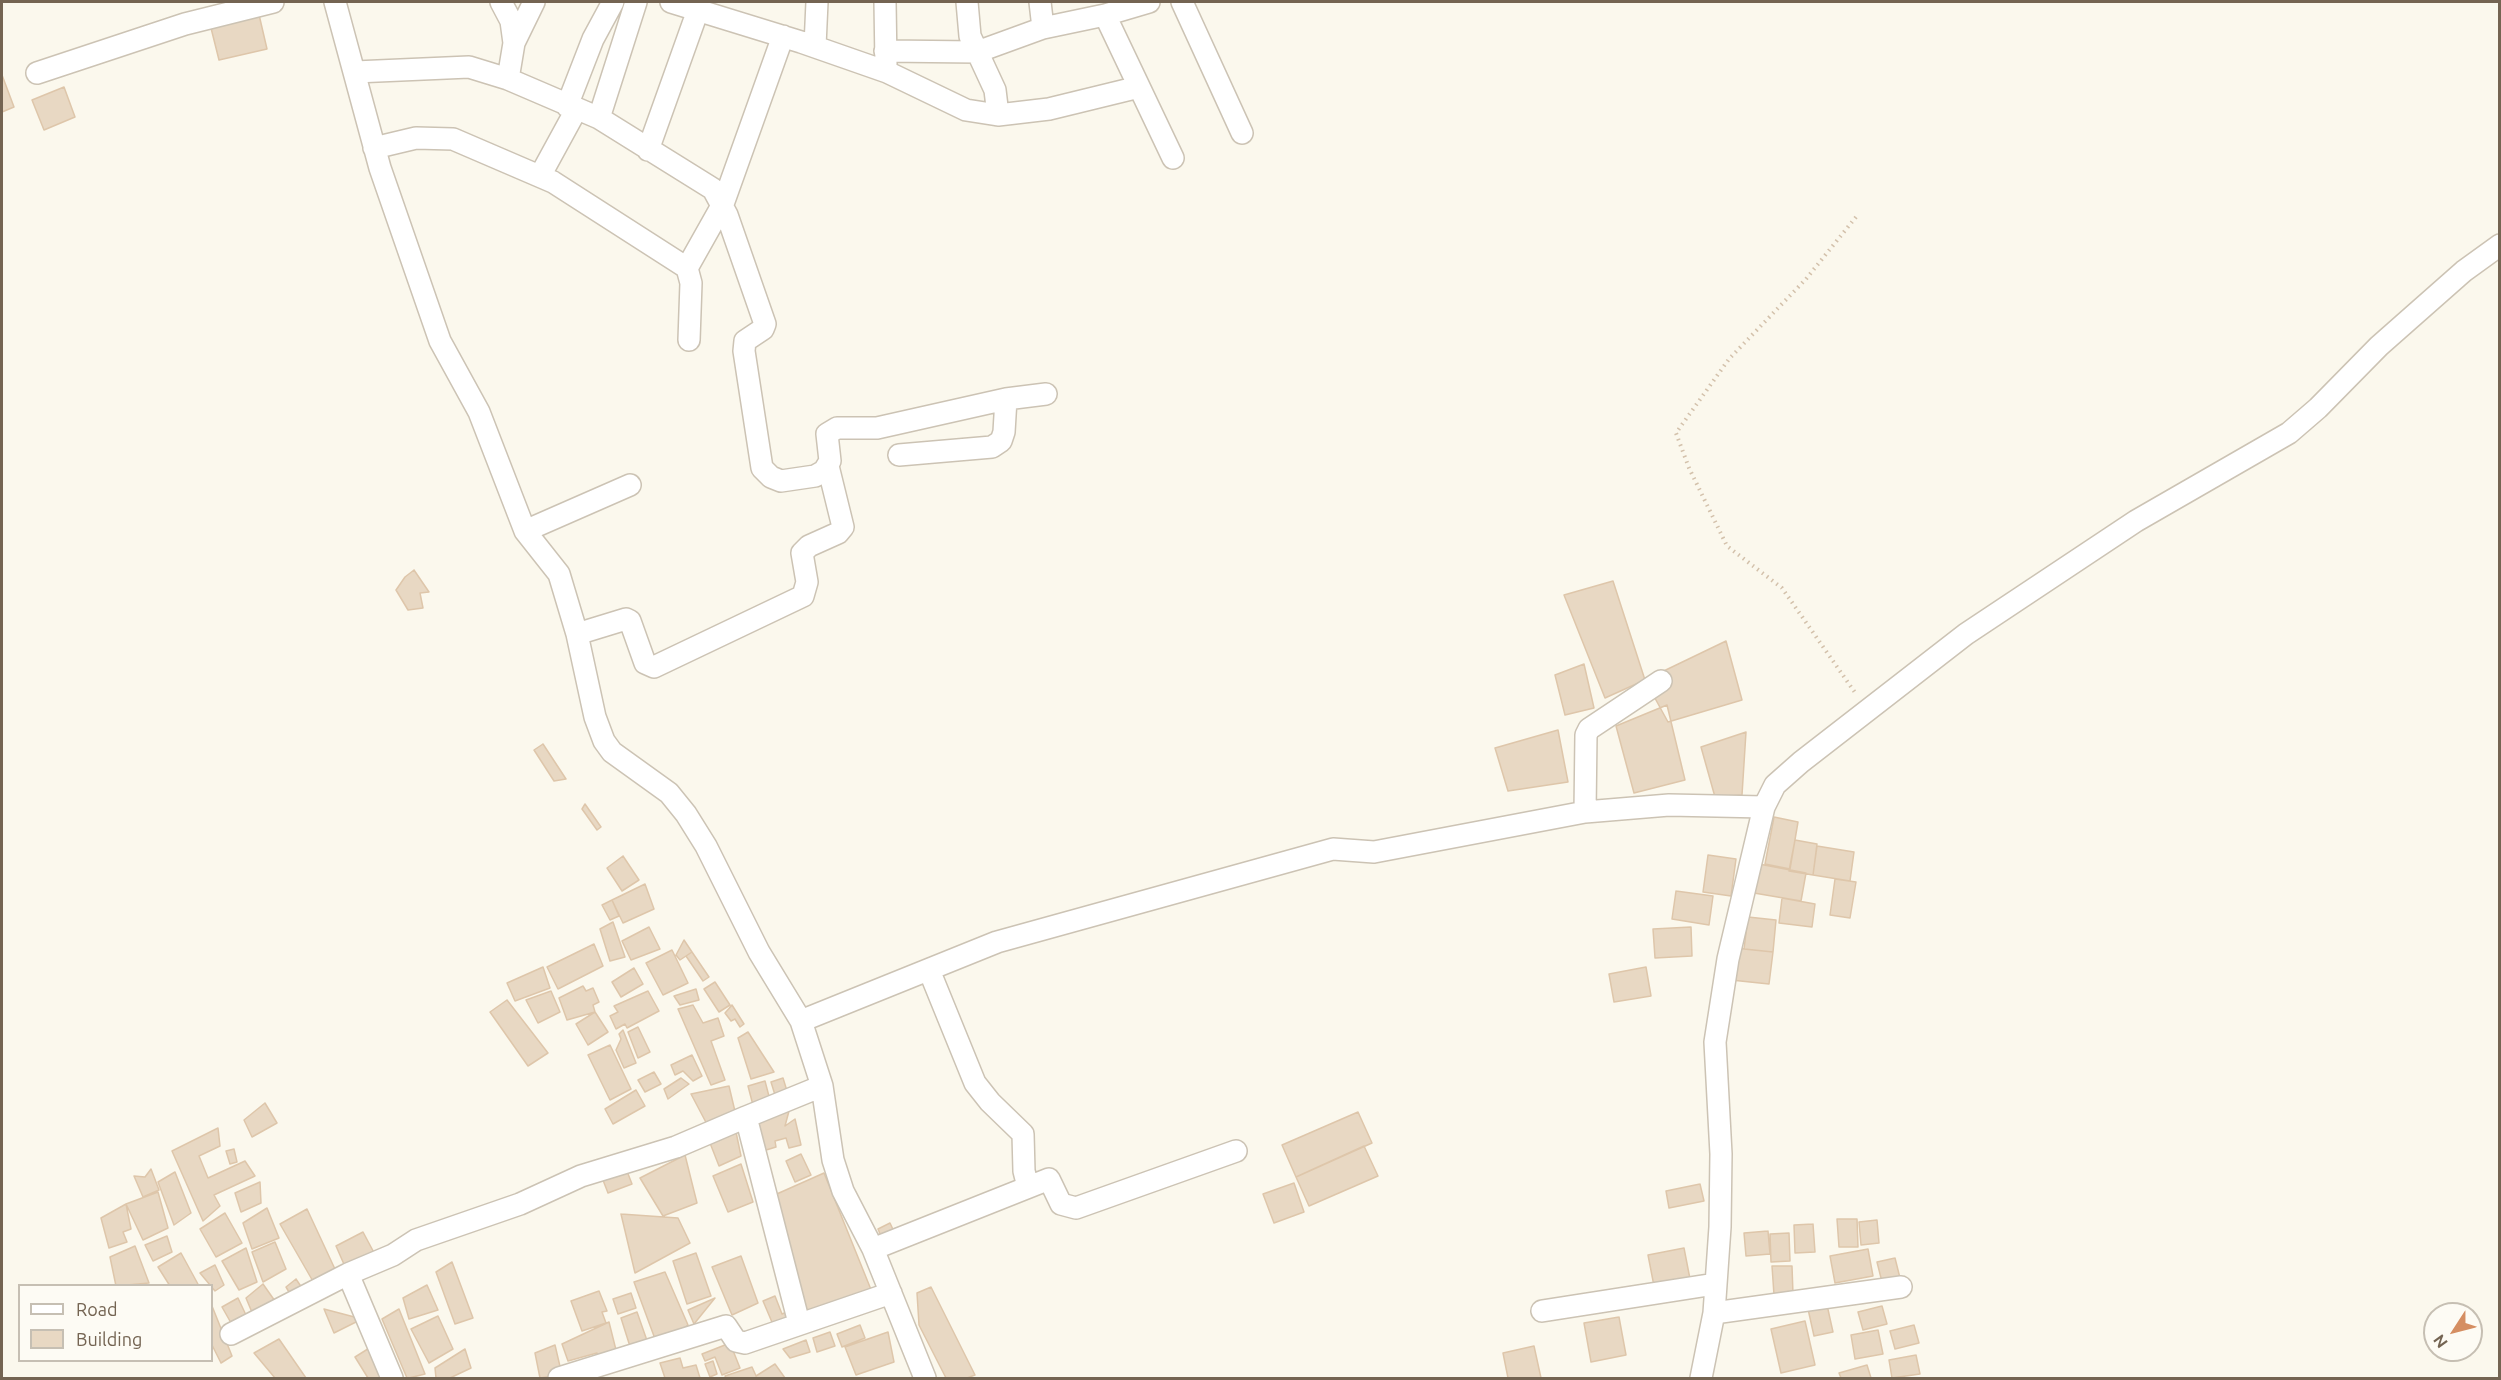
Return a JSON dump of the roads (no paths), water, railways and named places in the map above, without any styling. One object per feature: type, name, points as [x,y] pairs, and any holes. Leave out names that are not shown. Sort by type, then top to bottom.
[{"type":"street","points":[[37,73],[185,24],[273,2]]},
{"type":"street","points":[[335,2],[374,148],[440,341],[479,412],[525,531],[559,574],[577,634],[595,717],[604,741],[612,752],[669,793],[686,814],[706,846],[759,952],[801,1021],[822,1086],[833,1160],[843,1191],[873,1249],[925,1378]]},
{"type":"street","points":[[501,2],[511,21],[514,43]]},
{"type":"street","points":[[508,79],[514,43],[534,2]]},
{"type":"street","points":[[540,176],[572,108],[593,39],[613,2]]},
{"type":"street","points":[[599,118],[636,2]]},
{"type":"street","points":[[671,2],[815,46],[886,61],[977,52],[1043,28],[1105,15],[1149,2]]},
{"type":"street","points":[[815,46],[817,2]]},
{"type":"street","points":[[885,2],[886,61]]},
{"type":"street","points":[[967,2],[970,36],[995,90],[998,114]]},
{"type":"street","points":[[1041,2],[1043,28]]},
{"type":"street","points":[[1182,2],[1242,133]]},
{"type":"street","points":[[648,150],[698,10]]},
{"type":"street","points":[[1105,15],[1173,158]]},
{"type":"street","points":[[687,268],[723,204],[783,36]]},
{"type":"street","points":[[886,61],[966,110],[998,114],[1049,109],[1139,87]]},
{"type":"street","points":[[355,72],[469,67],[508,79],[599,118],[712,189],[723,204],[765,324],[763,329],[745,341],[744,351],[762,468],[771,477],[781,481],[815,476],[828,466]]},
{"type":"street","points":[[374,148],[416,138],[453,139],[540,176],[687,268],[691,283],[689,340]]},
{"type":"street","points":[[1701,1378],[1714,1313],[1714,1284],[1720,1227],[1721,1155],[1715,1042],[1728,959],[1764,807],[1775,785],[1966,634],[2136,521],[2289,433],[2379,346],[2464,271],[2499,245]]},
{"type":"street","points":[[577,634],[626,619],[630,621],[645,663],[654,667],[803,596],[807,582],[802,553],[809,546],[838,533],[843,527],[828,466],[826,438],[830,430],[846,427],[877,428],[1006,399],[1046,394]]},
{"type":"street","points":[[898,455],[992,447],[1001,441],[1004,432],[1006,399]]},
{"type":"street","points":[[525,531],[630,485]]},
{"type":"street","points":[[1585,812],[1586,735],[1589,729],[1661,681]]},
{"type":"street","points":[[801,1021],[997,942],[1334,849],[1374,852],[1585,812],[1669,805],[1764,807]]},
{"type":"street","points":[[929,970],[975,1083],[990,1102],[1023,1134],[1024,1171],[1028,1187]]},
{"type":"street","points":[[231,1334],[348,1274],[393,1255],[416,1240],[520,1204],[581,1176],[676,1147],[822,1086]]},
{"type":"street","points":[[746,1117],[799,1323]]},
{"type":"street","points":[[873,1249],[1028,1187],[1052,1180],[1061,1204],[1076,1208],[1236,1151]]},
{"type":"street","points":[[348,1274],[392,1378]]},
{"type":"street","points":[[1542,1311],[1714,1284]]},
{"type":"street","points":[[1714,1313],[1901,1287]]},
{"type":"street","points":[[559,1378],[726,1326],[736,1341],[745,1342],[891,1293]]}]
